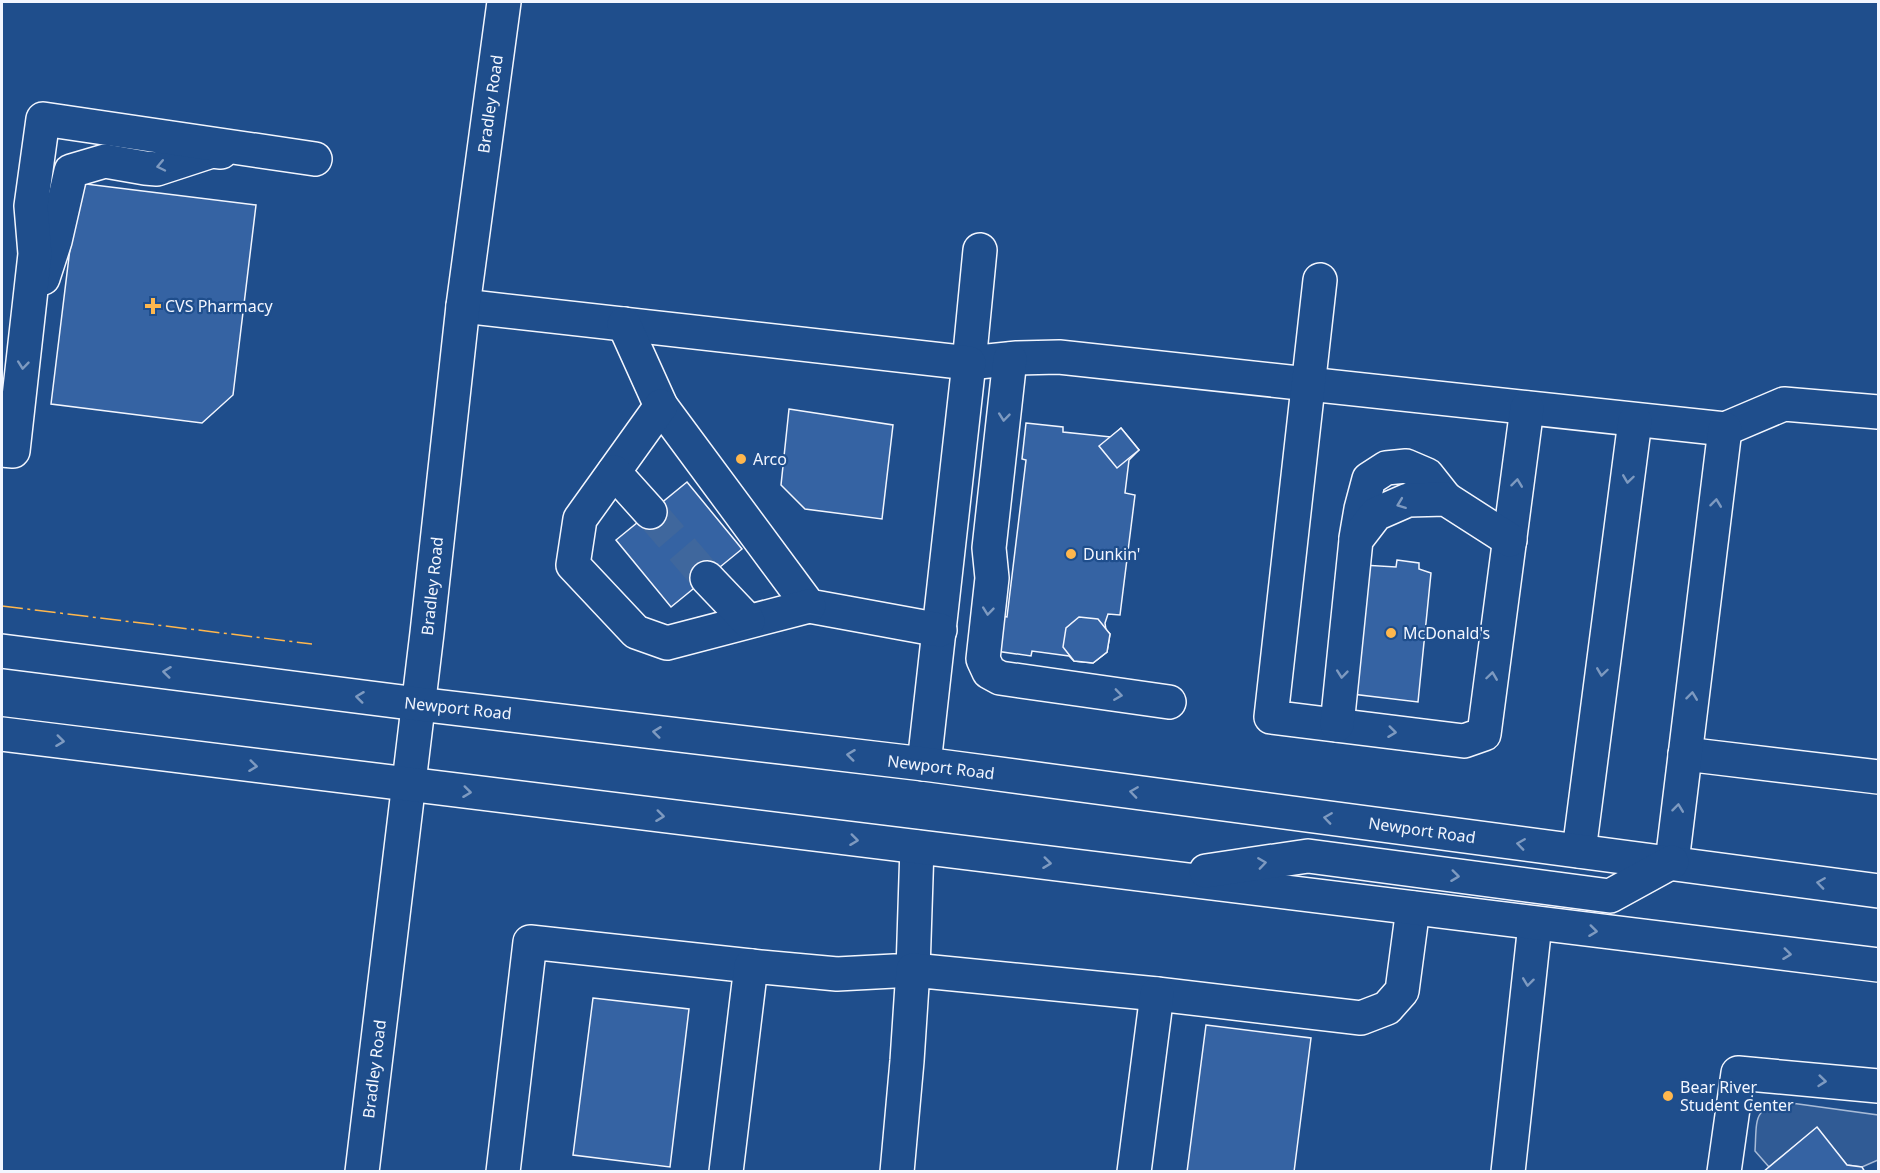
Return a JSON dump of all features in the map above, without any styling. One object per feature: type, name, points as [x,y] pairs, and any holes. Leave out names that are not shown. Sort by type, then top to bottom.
[{"type":"main road","name":"Bradley Road","points":[[362,1172],[409,785],[463,306],[504,2]]},
{"type":"main road","points":[[7,450],[34,299],[35,254],[31,206],[43,119],[315,159]]},
{"type":"main road","points":[[34,299],[56,242],[71,171],[105,161],[157,169],[212,151],[280,154]]},
{"type":"main road","points":[[924,764],[980,250]]},
{"type":"main road","points":[[1320,280],[1271,717],[1464,741],[1484,734],[1527,408]]},
{"type":"main road","points":[[463,306],[969,363],[1059,357],[1725,429],[1784,404],[1878,412]]},
{"type":"main road","points":[[624,324],[661,406],[809,606]]},
{"type":"main road","points":[[1010,359],[989,548],[992,578],[983,659],[989,672],[1000,678],[1169,702]]},
{"type":"main road","points":[[661,406],[580,519],[573,565],[636,632],[667,643],[809,606],[940,630]]},
{"type":"main road","points":[[1579,851],[1635,421]]},
{"type":"main road","points":[[1163,878],[1308,856],[1610,896],[1672,862],[1725,429]]},
{"type":"main road","points":[[614,472],[650,512]]},
{"type":"main road","points":[[1336,725],[1356,540],[1376,514],[1408,500],[1446,499],[1510,540]]},
{"type":"main road","points":[[706,578],[748,621]]},
{"type":"main road","name":"Newport Road","points":[[2,651],[418,704],[924,764],[1878,891]]},
{"type":"main road","points":[[2,734],[1878,965]]},
{"type":"main road","points":[[1685,754],[1878,777]]},
{"type":"main road","points":[[897,1172],[913,970],[917,847]]},
{"type":"main road","points":[[503,1172],[530,942],[837,974],[913,970],[1157,994],[1361,1018],[1387,1008],[1402,991],[1413,908]]},
{"type":"main road","points":[[1508,1172],[1535,924]]},
{"type":"main road","points":[[726,1172],[751,966]]},
{"type":"main road","points":[[1134,1172],[1157,994]]},
{"type":"main road","points":[[1724,1172],[1738,1073],[1878,1086]]},
{"type":"shaded area","points":[[1791,1103],[1878,1115],[1878,1160],[1862,1167],[1847,1165],[1817,1128],[1769,1167],[1755,1151],[1759,1116],[1769,1107]]},
{"type":"building","name":"CVS Pharmacy","points":[[78,183],[256,205],[233,395],[202,423],[51,404]]},
{"type":"building","points":[[789,409],[893,425],[882,519],[805,509],[781,485]]},
{"type":"building","name":"Dunkin'","points":[[1026,423],[1063,427],[1063,432],[1111,437],[1121,428],[1139,450],[1129,460],[1125,493],[1135,495],[1120,615],[1108,614],[1105,623],[1106,630],[1110,634],[1107,652],[1093,663],[1074,661],[1069,656],[1032,651],[1031,656],[996,651],[1000,616],[1007,617],[1026,460],[1022,459]]},
{"type":"building","points":[[1121,428],[1139,450],[1117,468],[1099,446]]},
{"type":"building","points":[[687,482],[742,549],[671,607],[616,540]]},
{"type":"building","name":"McDonald's","points":[[1397,560],[1419,563],[1419,569],[1431,573],[1418,702],[1352,694],[1363,565],[1396,567]]},
{"type":"building","points":[[1079,617],[1098,619],[1110,634],[1107,652],[1093,663],[1074,661],[1063,647],[1066,628]]},
{"type":"building","points":[[593,998],[689,1009],[670,1167],[573,1155]]},
{"type":"building","points":[[1206,1025],[1311,1038],[1294,1172],[1187,1172]]},
{"type":"building","points":[[1817,1127],[1847,1165],[1862,1167],[1865,1172],[1763,1172]]},
{"type":"tunnel","points":[[650,512],[707,578]]},
{"type":"power","points":[[2,606],[312,644]]},
{"type":"place","name":"CVS Pharmacy","points":[[153,306]]},
{"type":"place","name":"Arco","points":[[741,459]]},
{"type":"place","name":"Dunkin'","points":[[1071,554]]},
{"type":"place","name":"McDonald's","points":[[1391,633]]},
{"type":"place","name":"Bear River Student Center","points":[[1668,1096]]}]
